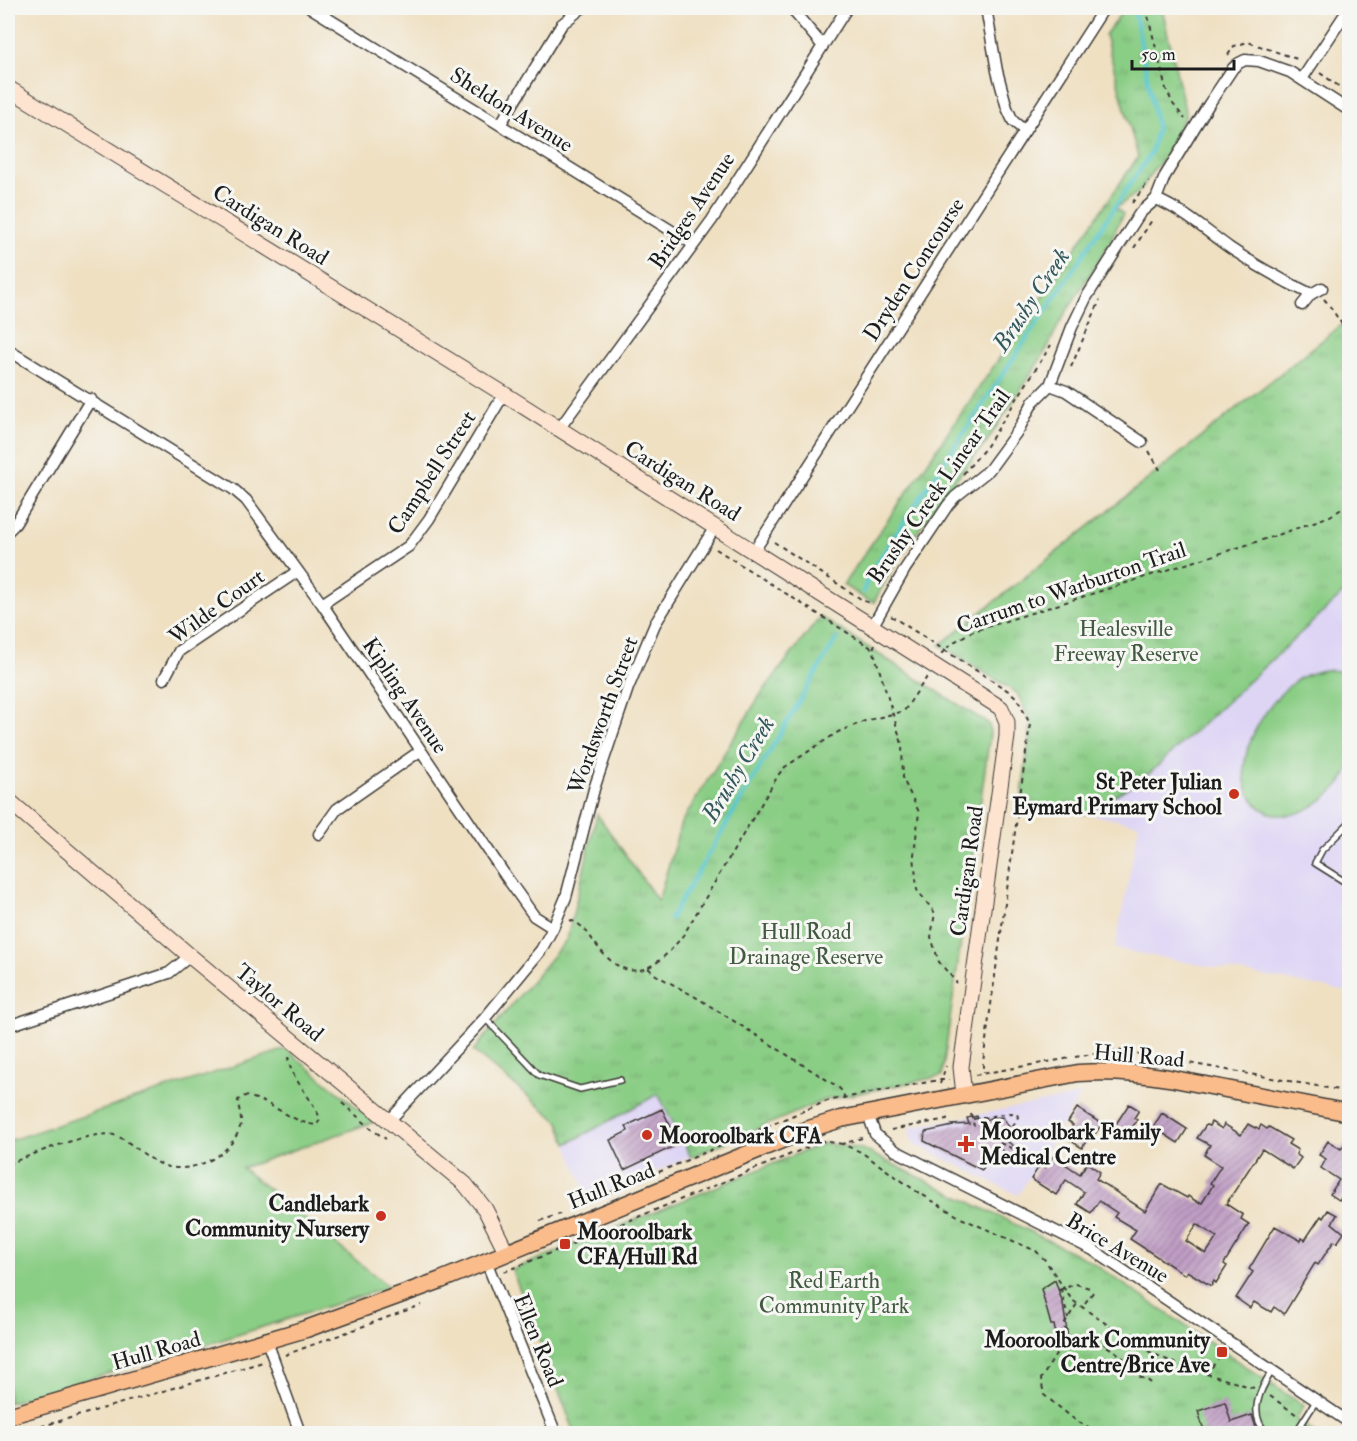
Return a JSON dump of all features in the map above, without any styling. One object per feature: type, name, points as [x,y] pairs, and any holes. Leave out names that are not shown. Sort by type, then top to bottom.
[{"type":"main road","name":"Hull Road","points":[[8,1416],[267,1341],[430,1284],[806,1130],[841,1119],[1077,1073],[1118,1072],[1169,1078],[1350,1113]]},
{"type":"street","name":"Sheldon Avenue","points":[[314,8],[693,244]]},
{"type":"street","points":[[500,125],[562,24],[582,8]]},
{"type":"street","points":[[791,8],[822,45]]},
{"type":"street","name":"Bridges Avenue","points":[[560,429],[712,220],[847,8]]},
{"type":"street","points":[[986,8],[997,71],[1007,108],[1013,121],[1025,131]]},
{"type":"street","name":"Dryden Concourse","points":[[754,551],[1104,8]]},
{"type":"street","points":[[1302,78],[1349,8]]},
{"type":"street","points":[[872,627],[905,569],[948,505],[997,462],[1034,402],[1050,385],[1079,311],[1144,208],[1156,199],[1165,176],[1233,68],[1251,59],[1290,72],[1350,111]]},
{"type":"street","name":"Cardigan Road","points":[[8,88],[504,394],[1000,708],[1007,722],[1007,736],[962,1067],[964,1095]]},
{"type":"street","points":[[1156,199],[1182,212],[1232,249],[1282,280],[1316,291],[1302,305]]},
{"type":"street","name":"Kipling Avenue","points":[[8,350],[91,399],[246,500],[322,604],[420,752],[534,916],[554,928]]},
{"type":"street","points":[[1050,385],[1062,389],[1142,441]]},
{"type":"street","name":"Campbell Street","points":[[322,604],[409,546],[429,519],[504,394]]},
{"type":"street","points":[[8,531],[15,524],[91,399]]},
{"type":"street","name":"Wordsworth Street","points":[[554,928],[566,897],[594,789],[628,688],[655,624],[715,527]]},
{"type":"street","name":"Wilde Court","points":[[164,679],[179,651],[298,571]]},
{"type":"street","points":[[320,834],[337,809],[420,752]]},
{"type":"street","name":"Taylor Road","points":[[8,800],[190,956],[465,1184],[485,1209],[507,1253]]},
{"type":"street","points":[[388,1122],[485,1018],[541,950],[554,928]]},
{"type":"street","points":[[8,1026],[169,973],[190,956]]},
{"type":"street","name":"Brice Avenue","points":[[868,1114],[875,1134],[896,1150],[1093,1250],[1350,1424]]},
{"type":"street","name":"Ellen Road","points":[[486,1261],[556,1434]]},
{"type":"street","points":[[267,1341],[300,1433]]},
{"type":"lane","points":[[1350,822],[1322,850],[1315,863],[1350,885]]},
{"type":"lane","points":[[485,1018],[539,1075],[580,1089],[620,1080]]},
{"type":"lane","points":[[1267,1434],[1256,1409],[1261,1390],[1272,1371]]},
{"type":"lane","points":[[1295,1434],[1316,1401]]},
{"type":"path","points":[[1146,8],[1166,89],[1173,104],[1185,119],[1182,124]]},
{"type":"path","points":[[1130,206],[1149,181]]},
{"type":"path","points":[[1133,249],[1152,220],[1134,199]]},
{"type":"path","points":[[1316,291],[1350,332]]},
{"type":"path","points":[[1062,389],[1102,297]]},
{"type":"path","name":"Brushy Creek Linear Trail","points":[[959,478],[987,446],[1052,343]]},
{"type":"path","points":[[1142,441],[1160,470]]},
{"type":"path","name":"Carrum to Warburton Trail","points":[[648,968],[660,962],[670,953],[684,934],[785,766],[844,729],[904,711],[944,650],[952,643],[970,632],[1278,535],[1330,516],[1350,504]]},
{"type":"path","points":[[764,536],[864,601],[874,604]]},
{"type":"path","points":[[706,542],[873,649],[902,744],[903,778],[919,812],[914,855],[917,890],[935,914],[931,937],[939,962],[957,982]]},
{"type":"path","points":[[888,614],[1010,692],[1017,698],[1030,724],[983,1073]]},
{"type":"path","points":[[558,915],[577,922],[588,932],[602,953],[614,963],[631,971],[648,968],[838,1087],[844,1096]]},
{"type":"path","points":[[8,1164],[93,1135],[115,1135],[148,1157],[169,1167],[186,1167],[208,1162],[229,1145],[241,1126],[238,1100],[244,1096],[264,1101],[308,1124],[317,1125],[320,1119],[316,1108],[289,1067],[288,1058],[294,1059]]},
{"type":"path","points":[[941,1080],[948,1080]]},
{"type":"path","points":[[339,1099],[374,1131],[392,1142],[400,1132]]},
{"type":"path","points":[[904,1126],[947,1119],[946,1113]]},
{"type":"path","points":[[973,1119],[1014,1113],[1018,1118],[1002,1143],[1020,1152]]},
{"type":"path","points":[[971,1114],[974,1126]]},
{"type":"path","points":[[1010,1132],[1027,1141]]},
{"type":"path","points":[[852,1140],[842,1144],[861,1152],[916,1191],[955,1214],[1036,1251],[1045,1260],[1061,1289],[1068,1318]]},
{"type":"path","points":[[1061,1289],[1076,1284],[1094,1290],[1085,1303]]},
{"type":"path","points":[[1061,1289],[1077,1304],[1152,1354],[1207,1375],[1261,1390],[1320,1434]]},
{"type":"path","points":[[1066,1341],[1064,1326],[1077,1304]]},
{"type":"path","points":[[1066,1313],[1072,1312]]},
{"type":"path","points":[[1105,1346],[1114,1330]]},
{"type":"path","points":[[1098,1434],[1047,1400],[1041,1389],[1041,1380],[1060,1346],[1066,1341],[1086,1338],[1105,1346],[1127,1362],[1135,1375],[1151,1383]]},
{"type":"path","points":[[1207,1375],[1222,1352]]},
{"type":"shaded area","name":"St Peter Julian Eymard Primary School","points":[[1349,588],[1349,992],[1115,949],[1139,824],[1086,814],[1149,774]]},
{"type":"shaded area","points":[[658,1094],[691,1157],[589,1200],[567,1144]]},
{"type":"shaded area","points":[[1081,1095],[1018,1195],[915,1144],[910,1137],[911,1127]]},
{"type":"green space","points":[[1125,8],[1162,8],[1186,115],[1180,124],[1169,153],[1154,169],[1140,191],[1116,208],[1123,214],[1109,244],[1060,322],[1048,347],[986,443],[931,512],[890,573],[874,602],[867,600],[843,585],[1138,157],[1105,35]]},
{"type":"green space","name":"Healesville Freeway Reserve","points":[[1349,319],[1349,588],[1149,774],[1086,814],[1021,803],[1031,723],[1017,693],[940,645]]},
{"type":"green space","name":"Hull Road Drainage Reserve","points":[[820,617],[989,724],[990,734],[942,1076],[825,1100],[691,1157],[658,1094],[567,1144],[559,1122],[473,1051],[567,939],[597,814],[658,901],[681,823],[761,694]]},
{"type":"green space","points":[[1324,670],[1343,671],[1349,675],[1350,766],[1348,771],[1333,791],[1308,809],[1289,815],[1267,812],[1254,801],[1246,783],[1244,767],[1247,750],[1263,716],[1274,701],[1301,677]]},
{"type":"green space","points":[[286,1049],[374,1122],[242,1168],[389,1287],[212,1343],[8,1403],[8,1141]]},
{"type":"green space","name":"Red Earth Community Park","points":[[824,1143],[862,1149],[1088,1260],[1304,1406],[1296,1419],[1315,1433],[575,1433],[512,1270]]},
{"type":"building","points":[[1129,1104],[1139,1110],[1134,1118],[1137,1120],[1126,1138],[1112,1130]]},
{"type":"building","points":[[1077,1108],[1102,1124],[1093,1137],[1090,1135],[1082,1148],[1065,1137],[1073,1125],[1068,1122]]},
{"type":"building","name":"Mooroolbark CFA","points":[[662,1109],[679,1144],[624,1170],[610,1140],[628,1131],[626,1126]]},
{"type":"building","points":[[1162,1113],[1187,1129],[1178,1143],[1153,1127]]},
{"type":"building","name":"Mooroolbark Family Medical Centre","points":[[977,1116],[979,1122],[994,1117],[1003,1117],[1011,1130],[1005,1140],[1023,1152],[1018,1160],[999,1148],[982,1170],[924,1141],[925,1132],[952,1125],[969,1124],[967,1118]]},
{"type":"building","points":[[1211,1122],[1222,1129],[1224,1124],[1241,1135],[1248,1124],[1259,1129],[1261,1125],[1267,1129],[1269,1127],[1291,1140],[1288,1144],[1298,1150],[1296,1154],[1301,1158],[1293,1169],[1262,1149],[1226,1204],[1243,1215],[1241,1219],[1249,1224],[1226,1260],[1224,1264],[1227,1266],[1216,1283],[1214,1281],[1211,1286],[1187,1271],[1185,1275],[1130,1239],[1136,1230],[1114,1217],[1117,1213],[1099,1201],[1091,1213],[1077,1204],[1084,1192],[1066,1180],[1056,1195],[1031,1179],[1040,1165],[1045,1168],[1053,1156],[1080,1174],[1087,1163],[1100,1172],[1096,1179],[1145,1211],[1162,1184],[1187,1198],[1188,1196],[1202,1203],[1213,1185],[1210,1183],[1221,1166],[1204,1155],[1210,1145],[1197,1138],[1206,1125],[1209,1126]],"holes":[[[1197,1224],[1217,1237],[1206,1254],[1186,1241]]]},
{"type":"building","points":[[1350,1137],[1350,1186],[1339,1200],[1330,1194],[1339,1180],[1321,1168],[1326,1159],[1319,1155],[1328,1141],[1341,1149]]},
{"type":"building","points":[[1328,1210],[1337,1215],[1332,1223],[1344,1233],[1337,1243],[1334,1241],[1318,1265],[1315,1263],[1284,1314],[1274,1307],[1271,1312],[1254,1302],[1250,1308],[1236,1298],[1253,1272],[1249,1269],[1275,1226],[1301,1241],[1302,1238],[1305,1240],[1321,1216],[1323,1218]]},
{"type":"building","points":[[1055,1280],[1063,1304],[1068,1338],[1057,1340],[1041,1289]]},
{"type":"building","points":[[1225,1402],[1231,1422],[1252,1415],[1258,1434],[1205,1434],[1198,1411]]},
{"type":"waterway","name":"Brushy Creek","points":[[863,592],[870,573],[1151,153],[1157,128],[1134,8]]},
{"type":"waterway","name":"Brushy Creek","points":[[670,919],[837,638]]},
{"type":"place","name":"St Peter Julian Eymard Primary School","points":[[1234,794]]},
{"type":"place","name":"Mooroolbark CFA","points":[[647,1135]]},
{"type":"place","name":"Mooroolbark Family Medical Centre","points":[[966,1144]]},
{"type":"place","name":"Candlebark Community Nursery","points":[[381,1216]]},
{"type":"place","name":"Mooroolbark CFA/Hull Rd","points":[[565,1244]]},
{"type":"place","name":"Mooroolbark Community Centre/Brice Ave","points":[[1222,1352]]}]
